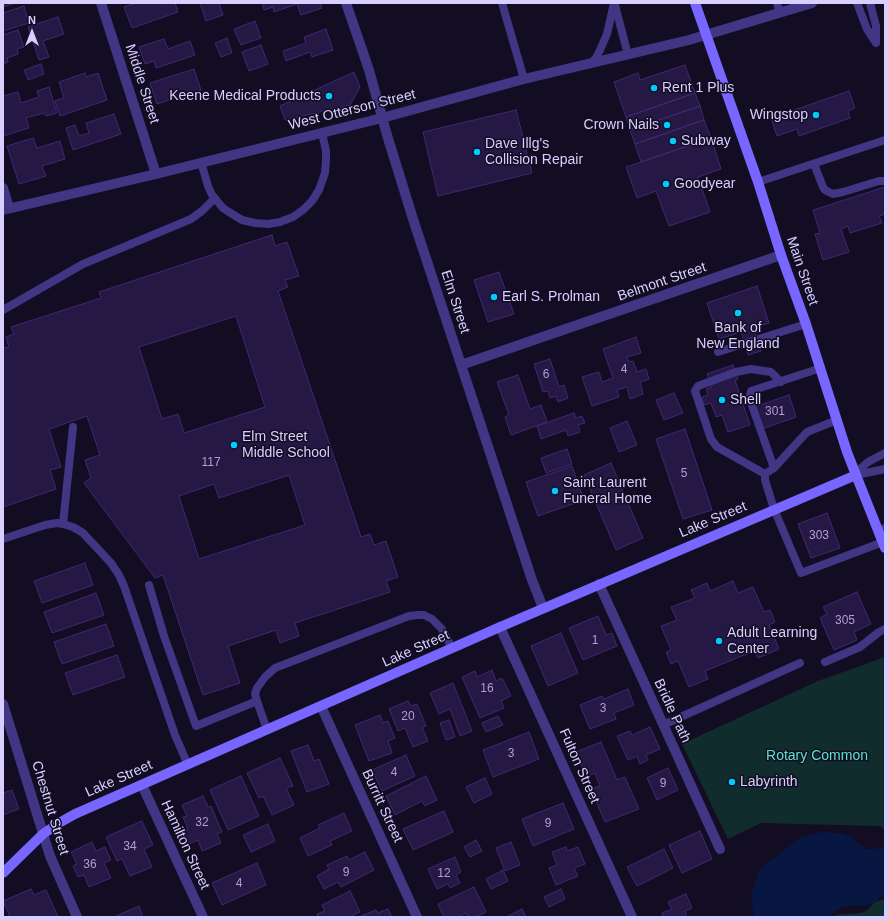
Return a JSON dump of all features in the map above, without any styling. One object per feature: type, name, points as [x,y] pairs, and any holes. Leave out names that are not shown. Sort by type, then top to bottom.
[{"type":"street","name":"Middle Street","points":[[101,3],[156,174]]},
{"type":"street","name":"Elm Street","points":[[346,3],[369,70],[413,219],[532,580],[543,608]]},
{"type":"street","name":"Main Street","points":[[695,3],[758,182],[781,255],[806,324],[856,475],[884,545]]},
{"type":"street","name":"West Otterson Street","points":[[6,209],[156,174],[382,118],[524,79],[707,36],[778,8],[812,3]]},
{"type":"street","points":[[3,188],[6,209]]},
{"type":"street","name":"Belmont Street","points":[[461,365],[781,255]]},
{"type":"street","name":"Lake Street","points":[[3,873],[43,834],[58,823],[75,814],[543,608],[856,475]]},
{"type":"street","name":"Bridle Path","points":[[599,584],[720,849]]},
{"type":"street","name":"Fulton Street","points":[[500,627],[632,917]]},
{"type":"street","name":"Chestnut Street","points":[[3,704],[51,860],[77,917]]},
{"type":"street","name":"Burritt Street","points":[[320,706],[417,917]]},
{"type":"street","name":"Hamilton Street","points":[[142,785],[203,917]]},
{"type":"lane","points":[[502,3],[524,79]]},
{"type":"lane","points":[[615,3],[628,55]]},
{"type":"lane","points":[[590,63],[596,58],[607,34],[615,3]]},
{"type":"lane","points":[[857,3],[867,29],[876,42],[876,26],[870,3]]},
{"type":"lane","points":[[202,162],[210,190],[223,208],[242,220],[268,224],[280,222],[298,214],[308,206],[316,196],[322,184],[325,173],[326,155],[322,133]]},
{"type":"lane","points":[[758,182],[885,140]]},
{"type":"lane","points":[[814,164],[823,187],[825,190],[833,194],[878,181],[885,181]]},
{"type":"lane","points":[[3,310],[83,264],[191,218],[202,211],[215,198]]},
{"type":"lane","points":[[718,352],[806,324]]},
{"type":"lane","points":[[774,468],[750,400],[750,395],[752,391],[821,368]]},
{"type":"lane","points":[[765,474],[716,447],[711,439],[695,391],[698,386],[736,372],[752,369],[771,372],[781,382]]},
{"type":"lane","points":[[765,474],[774,468],[807,432],[837,420]]},
{"type":"lane","points":[[63,524],[73,427]]},
{"type":"lane","points":[[856,475],[868,462],[885,453]]},
{"type":"lane","points":[[856,475],[885,469]]},
{"type":"lane","points":[[765,474],[765,480],[774,509],[801,573],[884,545],[885,528]]},
{"type":"lane","points":[[3,539],[45,525],[57,523],[63,524],[74,527],[83,533],[111,563],[120,575],[175,735],[188,765]]},
{"type":"lane","points":[[149,585],[164,636],[196,726],[256,701]]},
{"type":"lane","points":[[266,730],[255,694],[257,688],[265,677],[274,668],[409,616],[424,615],[432,619],[442,629],[452,648]]},
{"type":"lane","points":[[825,662],[860,647],[885,629]]},
{"type":"lane","points":[[663,725],[800,663]]},
{"type":"green space","name":"Rotary Common","points":[[885,657],[885,830],[880,826],[761,823],[728,839],[682,744],[818,681]]},
{"type":"green space","points":[[885,899],[885,917],[834,917],[836,915],[866,911],[875,902]]},
{"type":"water","points":[[822,832],[840,833],[852,837],[867,849],[885,848],[885,892],[881,897],[875,902],[865,905],[844,906],[834,912],[830,917],[754,917],[751,896],[759,870],[802,837]]},
{"type":"building","points":[[3,3],[16,3],[3,7]]},
{"type":"building","points":[[136,3],[175,3],[178,12],[132,28],[124,7]]},
{"type":"building","points":[[200,3],[219,3],[223,15],[206,21]]},
{"type":"building","points":[[262,3],[320,3],[322,8],[301,15],[297,4],[274,12],[273,7],[264,10]]},
{"type":"building","points":[[24,6],[29,23],[3,31],[3,13]]},
{"type":"building","points":[[58,17],[64,34],[43,41],[49,57],[39,60],[28,27]]},
{"type":"building","points":[[255,21],[261,38],[241,45],[234,29]]},
{"type":"building","points":[[326,29],[333,50],[312,57],[310,52],[286,61],[283,51],[306,43],[304,37]]},
{"type":"building","points":[[18,30],[24,47],[17,49],[18,54],[7,58],[8,62],[3,64],[3,35]]},
{"type":"building","points":[[227,38],[232,53],[221,57],[215,43]]},
{"type":"building","points":[[164,39],[168,49],[190,41],[195,55],[156,68],[154,61],[145,64],[139,47]]},
{"type":"building","points":[[261,45],[268,64],[249,71],[242,52]]},
{"type":"building","points":[[41,64],[44,74],[28,80],[24,70]]},
{"type":"building","name":"Rent 1 Plus","points":[[685,65],[695,93],[626,117],[614,82],[638,73],[640,80]]},
{"type":"building","points":[[194,69],[201,90],[157,104],[150,83]]},
{"type":"building","name":"Keene Medical Products","points":[[354,72],[360,87],[350,105],[285,120],[280,106]]},
{"type":"building","points":[[85,73],[86,77],[98,73],[107,100],[60,116],[55,101],[64,98],[59,82]]},
{"type":"building","points":[[49,87],[57,113],[46,116],[44,113],[26,118],[29,128],[3,136],[3,96],[18,92],[21,103],[39,97],[37,91]]},
{"type":"building","name":"Wingstop","points":[[849,91],[855,108],[848,111],[850,118],[799,136],[797,129],[777,136],[771,118]]},
{"type":"building","points":[[695,93],[700,106],[630,130],[626,117]]},
{"type":"building","name":"Crown Nails","points":[[700,106],[704,120],[635,144],[630,130]]},
{"type":"building","name":"Dave Illg's Collision Repair","points":[[516,110],[532,173],[438,196],[423,132]]},
{"type":"building","points":[[114,114],[121,134],[73,150],[66,128],[75,125],[79,136],[89,133],[86,123]]},
{"type":"building","name":"Subway","points":[[704,120],[711,138],[641,162],[635,144]]},
{"type":"building","points":[[33,138],[37,148],[60,141],[65,159],[42,166],[46,176],[19,184],[7,146]]},
{"type":"building","name":"Goodyear","points":[[711,138],[721,169],[698,177],[710,212],[669,226],[656,191],[637,198],[626,167]]},
{"type":"building","points":[[885,187],[885,214],[879,216],[882,223],[850,233],[848,226],[841,229],[849,252],[823,260],[815,234],[820,233],[813,210]]},
{"type":"building","points":[[272,235],[275,246],[287,242],[299,276],[285,280],[288,287],[278,291],[361,537],[370,534],[374,545],[386,541],[398,577],[386,581],[390,592],[295,623],[299,636],[280,643],[276,630],[228,646],[240,683],[203,695],[163,575],[155,578],[84,483],[91,478],[85,460],[100,455],[87,416],[49,429],[61,467],[50,470],[56,489],[3,507],[3,348],[9,347],[6,337],[14,334],[11,327],[101,298],[99,292]],"holes":[[[236,316],[265,407],[184,433],[178,414],[162,419],[139,347]],[[289,475],[305,525],[199,559],[179,496],[214,484],[219,498]]]},
{"type":"building","name":"Earl S. Prolman","points":[[499,272],[514,314],[488,322],[474,280]]},
{"type":"building","name":"Bank of New England","points":[[757,286],[769,323],[753,328],[761,351],[748,355],[741,332],[719,339],[707,303]]},
{"type":"building","points":[[636,337],[641,353],[627,357],[629,362],[633,361],[637,372],[646,369],[649,379],[640,382],[643,394],[630,399],[627,387],[617,390],[619,397],[592,406],[582,377],[599,372],[602,382],[613,378],[603,349]]},
{"type":"building","points":[[550,359],[559,387],[564,385],[568,398],[558,402],[556,396],[550,398],[548,391],[543,392],[534,364]]},
{"type":"building","name":"Shell","points":[[733,365],[738,379],[735,380],[750,425],[728,432],[722,415],[716,417],[711,403],[704,405],[702,397],[708,395],[706,389],[712,387],[707,374]]},
{"type":"building","points":[[518,375],[530,409],[541,405],[547,422],[511,435],[505,417],[509,415],[497,382]]},
{"type":"building","points":[[674,393],[683,413],[664,420],[656,400]]},
{"type":"building","name":"Shell","points":[[789,395],[796,417],[762,429],[754,407]]},
{"type":"building","points":[[574,413],[576,418],[582,416],[585,423],[578,425],[580,432],[568,436],[566,430],[541,439],[537,426]]},
{"type":"building","points":[[627,421],[637,445],[619,452],[610,428]]},
{"type":"building","points":[[685,429],[712,510],[683,519],[656,439]]},
{"type":"building","points":[[567,449],[572,464],[546,473],[541,458]]},
{"type":"building","points":[[611,463],[643,538],[616,550],[584,475]]},
{"type":"building","name":"Saint Laurent Funeral Home","points":[[572,466],[584,500],[538,516],[526,482]]},
{"type":"building","points":[[827,513],[840,548],[811,558],[798,524]]},
{"type":"building","points":[[85,563],[93,585],[42,603],[34,581]]},
{"type":"building","points":[[733,581],[738,593],[753,587],[764,612],[770,610],[775,622],[769,625],[779,649],[758,658],[754,651],[705,671],[708,679],[689,687],[678,661],[671,664],[666,652],[671,650],[661,626],[677,620],[671,607],[695,598],[691,590],[707,583],[710,591]]},
{"type":"building","points":[[857,592],[871,624],[854,632],[857,640],[834,650],[820,618],[827,614],[823,607]]},
{"type":"building","points":[[96,593],[104,615],[52,633],[44,612]]},
{"type":"building","points":[[598,616],[606,635],[612,633],[617,646],[583,660],[569,628]]},
{"type":"building","points":[[106,624],[114,646],[62,664],[54,642]]},
{"type":"building","points":[[561,633],[578,673],[548,686],[531,646]]},
{"type":"building","points":[[117,655],[125,677],[73,695],[65,673]]},
{"type":"building","points":[[492,670],[496,681],[502,678],[511,696],[501,701],[504,708],[480,718],[462,677],[475,671],[477,677]]},
{"type":"building","points":[[453,683],[472,731],[460,736],[450,709],[439,714],[430,693]]},
{"type":"building","points":[[628,689],[634,705],[614,713],[616,719],[590,729],[580,705],[602,696],[604,699]]},
{"type":"building","points":[[408,701],[411,706],[417,704],[426,726],[422,727],[428,741],[413,747],[405,728],[398,731],[389,709]]},
{"type":"building","points":[[380,715],[383,723],[388,721],[395,738],[388,741],[392,753],[369,761],[355,725]]},
{"type":"building","points":[[498,716],[503,725],[486,732],[482,723]]},
{"type":"building","points":[[449,720],[455,737],[446,740],[440,723]]},
{"type":"building","points":[[650,727],[660,749],[646,755],[648,760],[640,764],[637,756],[628,760],[617,736],[630,731],[632,735]]},
{"type":"building","points":[[529,732],[539,759],[493,777],[483,750]]},
{"type":"building","points":[[601,742],[617,780],[625,777],[639,809],[605,822],[591,789],[600,786],[595,773],[586,777],[576,752]]},
{"type":"building","points":[[308,745],[314,761],[319,759],[329,784],[307,792],[291,751]]},
{"type":"building","points":[[406,755],[415,776],[382,791],[372,770]]},
{"type":"building","points":[[280,758],[293,786],[286,788],[294,805],[272,815],[263,796],[259,798],[247,773]]},
{"type":"building","points":[[668,768],[678,790],[657,800],[647,778]]},
{"type":"building","points":[[241,776],[259,816],[228,830],[210,790]]},
{"type":"building","points":[[426,776],[437,800],[425,806],[422,801],[395,815],[386,796]]},
{"type":"building","points":[[485,778],[492,794],[474,803],[466,787]]},
{"type":"building","points":[[12,790],[19,809],[3,815],[3,793]]},
{"type":"building","points":[[203,796],[208,807],[211,806],[222,832],[217,834],[221,843],[202,851],[198,840],[189,844],[183,831],[188,829],[183,817],[187,816],[182,805]]},
{"type":"building","points":[[563,803],[574,829],[533,846],[522,819]]},
{"type":"building","points":[[444,811],[453,832],[413,850],[403,829]]},
{"type":"building","points":[[344,813],[352,831],[330,841],[332,845],[308,856],[300,838],[320,828],[318,825]]},
{"type":"building","points":[[142,821],[153,845],[144,849],[152,867],[130,876],[122,859],[117,861],[106,837]]},
{"type":"building","points":[[268,824],[275,841],[251,852],[243,835]]},
{"type":"building","points":[[700,831],[712,859],[682,873],[669,845]]},
{"type":"building","points":[[476,840],[482,851],[470,857],[464,847]]},
{"type":"building","points":[[92,842],[96,851],[105,847],[111,860],[104,863],[111,878],[89,887],[84,875],[78,877],[73,866],[77,864],[71,852]]},
{"type":"building","points":[[511,842],[520,865],[505,871],[496,848]]},
{"type":"building","points":[[566,847],[567,851],[578,847],[585,864],[574,868],[578,876],[556,885],[549,868],[557,865],[552,852]]},
{"type":"building","points":[[664,849],[673,868],[637,886],[627,867]]},
{"type":"building","points":[[365,852],[374,870],[341,887],[338,882],[324,889],[317,876],[329,869],[327,865],[347,856],[349,860]]},
{"type":"building","points":[[455,857],[461,872],[456,875],[460,883],[450,888],[448,884],[437,889],[428,869]]},
{"type":"building","points":[[257,863],[266,885],[222,905],[212,883]]},
{"type":"building","points":[[503,870],[508,881],[491,889],[486,879]]},
{"type":"building","points":[[474,887],[486,912],[475,917],[468,917],[466,913],[458,917],[444,917],[438,904]]},
{"type":"building","points":[[31,889],[34,895],[46,890],[58,917],[10,917],[3,901]]},
{"type":"building","points":[[561,889],[565,899],[549,907],[544,897]]},
{"type":"building","points":[[350,891],[360,912],[349,917],[318,917],[317,914],[325,911],[322,905]]},
{"type":"building","points":[[686,894],[692,908],[685,911],[687,917],[663,917],[662,913],[672,909],[668,902]]},
{"type":"building","points":[[139,906],[143,917],[114,917]]},
{"type":"building","points":[[388,909],[392,917],[361,917],[376,910],[378,913]]},
{"type":"building","points":[[522,909],[526,917],[506,917]]},
{"type":"place","name":"Rent 1 Plus","points":[[654,88]]},
{"type":"place","name":"Keene Medical Products","points":[[329,96]]},
{"type":"place","name":"Wingstop","points":[[816,115]]},
{"type":"place","name":"Crown Nails","points":[[667,125]]},
{"type":"place","name":"Subway","points":[[673,141]]},
{"type":"place","name":"Dave Illg's Collision Repair","points":[[477,152]]},
{"type":"place","name":"Goodyear","points":[[666,184]]},
{"type":"place","name":"Earl S. Prolman","points":[[494,297]]},
{"type":"place","name":"Bank of New England","points":[[738,313]]},
{"type":"place","name":"Shell","points":[[722,400]]},
{"type":"place","name":"Elm Street Middle School","points":[[234,445]]},
{"type":"place","name":"Saint Laurent Funeral Home","points":[[555,491]]},
{"type":"place","name":"Adult Learning Center","points":[[719,641]]},
{"type":"place","name":"Labyrinth","points":[[732,782]]}]
